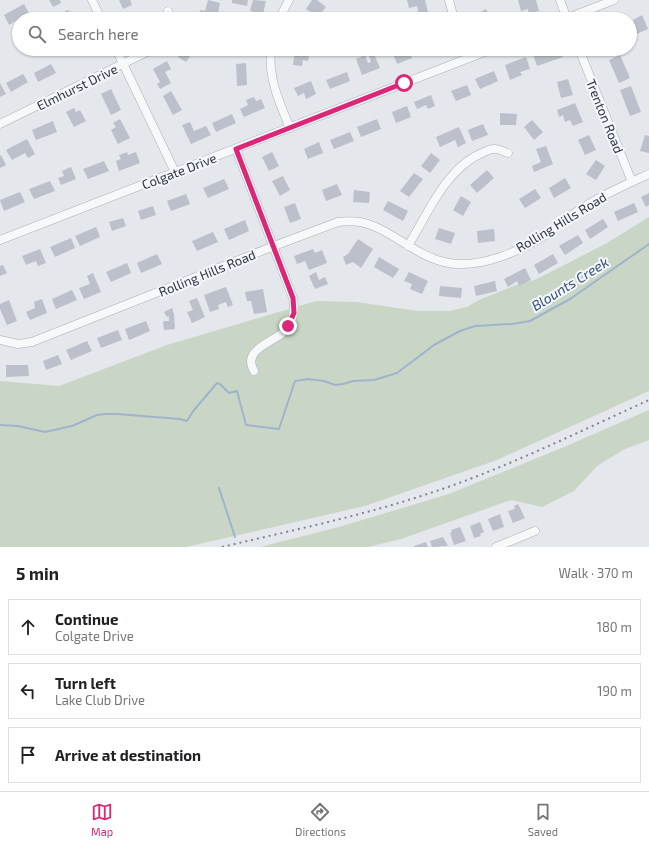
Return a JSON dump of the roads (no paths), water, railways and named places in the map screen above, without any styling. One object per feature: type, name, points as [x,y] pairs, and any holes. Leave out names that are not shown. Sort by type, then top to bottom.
[{"type":"street","points":[[92,0],[98,12]]},
{"type":"street","points":[[449,0],[452,12]]},
{"type":"street","points":[[560,0],[564,12]]},
{"type":"street","points":[[584,12],[614,0]]},
{"type":"street","points":[[282,12],[287,1]]},
{"type":"street","points":[[119,56],[175,172]]},
{"type":"street","name":"Elmhurst Drive","points":[[0,124],[139,56]]},
{"type":"street","points":[[271,56],[270,69],[273,84],[290,128]]},
{"type":"street","name":"Colgate Drive","points":[[0,240],[475,56]]},
{"type":"street","name":"Trenton Road","points":[[582,56],[632,182]]},
{"type":"street","points":[[408,246],[444,186],[458,168],[479,154],[494,148],[508,153]]},
{"type":"street","points":[[236,149],[293,298],[294,313],[292,320],[285,331],[255,352],[251,361],[254,371]]},
{"type":"street","name":"Rolling Hills Road","points":[[0,340],[18,344],[32,342],[330,224],[349,221],[359,222],[376,228],[419,253],[437,260],[458,264],[474,263],[496,258],[540,238],[583,207],[600,197],[649,174]]},
{"type":"street","points":[[496,547],[505,546],[534,531]]},
{"type":"waterway","name":"Blounts Creek","points":[[0,425],[18,426],[45,432],[72,426],[97,415],[105,414],[180,419],[187,421],[194,410],[217,383],[229,393],[237,391],[246,425],[279,429],[295,381],[308,379],[324,381],[335,385],[353,381],[374,380],[397,373],[434,345],[460,331],[475,326],[512,324],[530,321],[570,299],[649,244]]},
{"type":"waterway","points":[[219,488],[235,537]]},
{"type":"railway","points":[[222,547],[374,510],[424,495],[481,475],[538,451],[649,400]]}]
